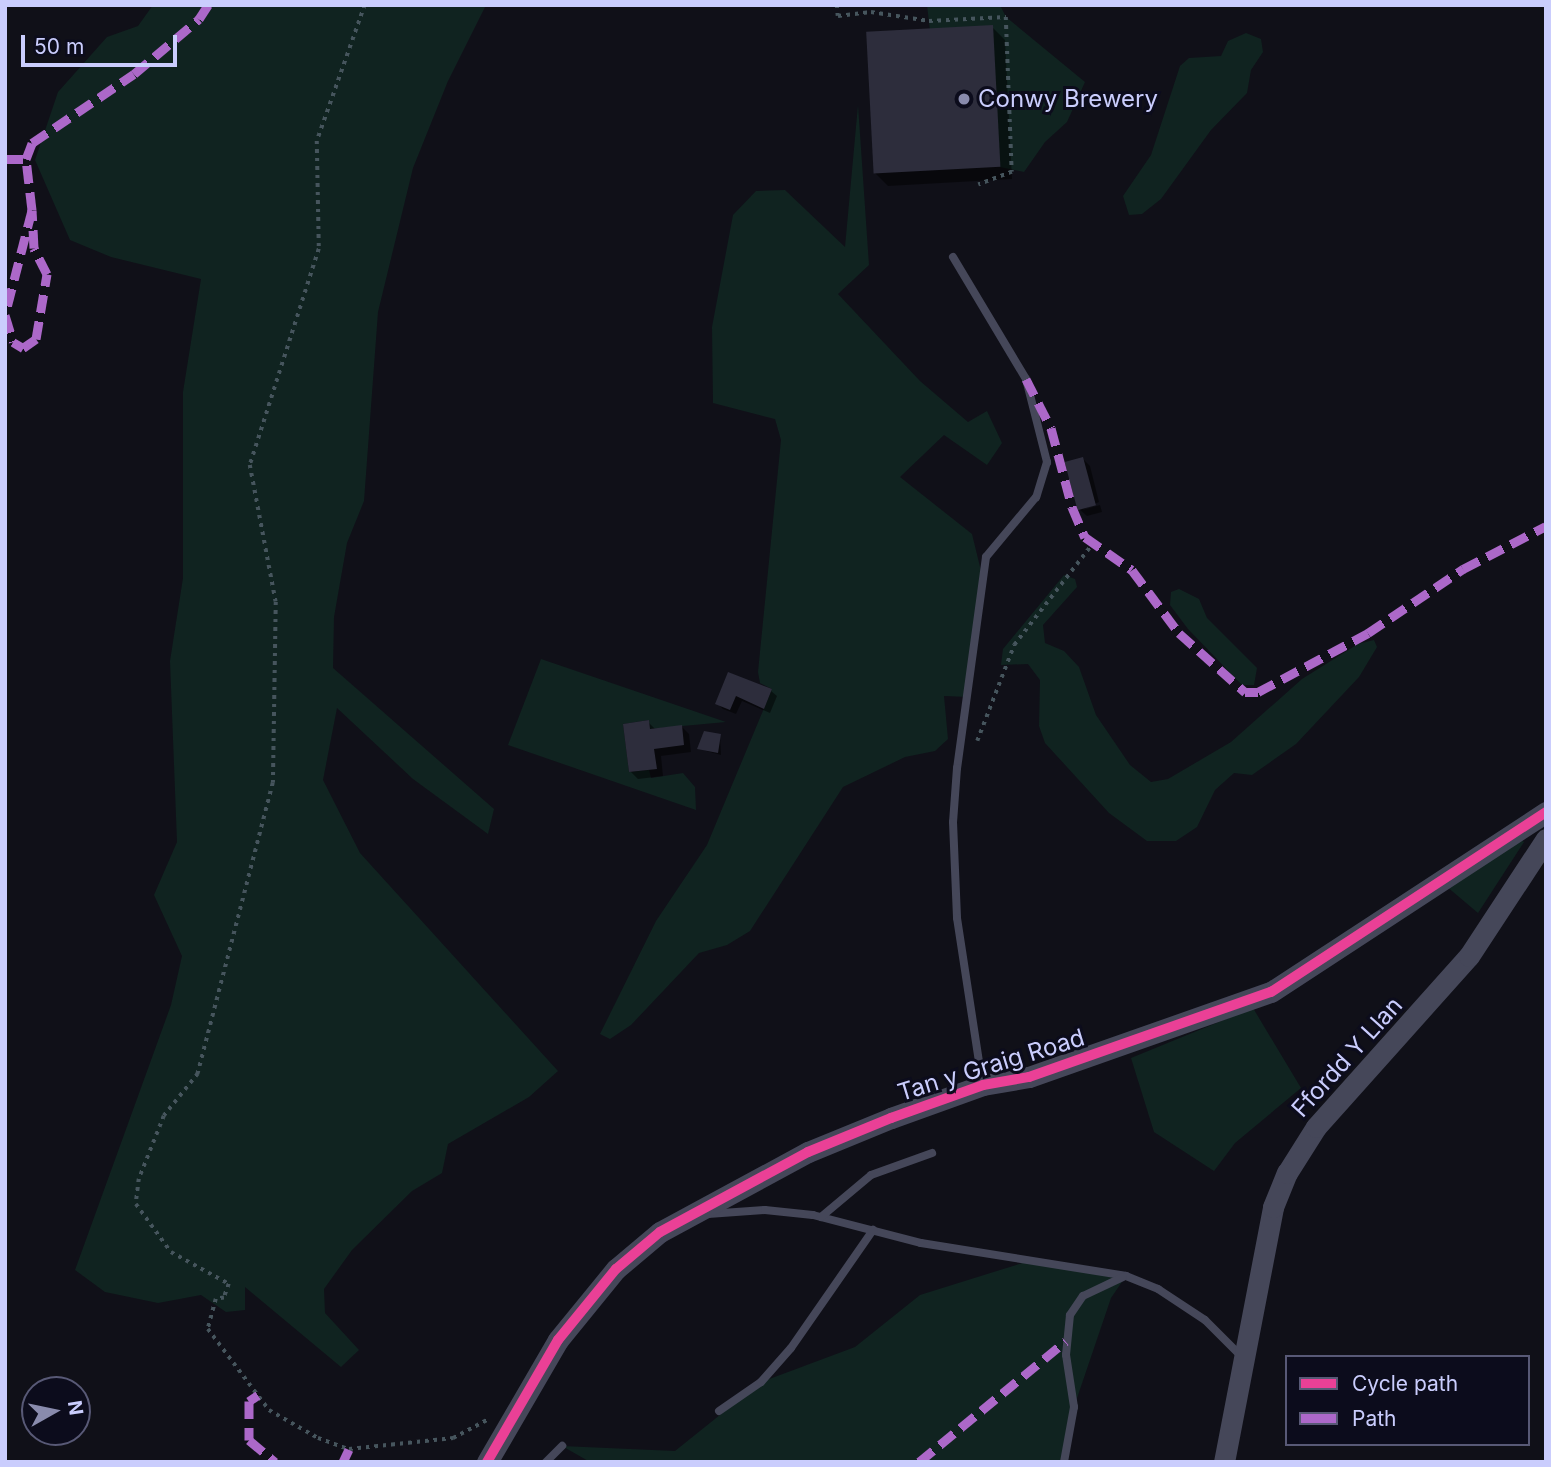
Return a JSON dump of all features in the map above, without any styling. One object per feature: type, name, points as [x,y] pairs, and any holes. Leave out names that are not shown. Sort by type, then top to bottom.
[{"type":"street","name":"Tan y Graig Road","points":[[486,1462],[558,1340],[617,1269],[660,1232],[808,1152],[983,1085],[1029,1077],[1271,992],[1546,812]]},
{"type":"street","name":"Ffordd Y Llan","points":[[1224,1462],[1273,1207],[1287,1173],[1316,1127],[1469,956],[1546,839]]},
{"type":"lane","points":[[953,257],[1026,379],[1048,462],[1036,497],[986,557],[953,822],[957,918],[983,1085]]},
{"type":"lane","points":[[821,1217],[871,1175],[932,1153]]},
{"type":"lane","points":[[691,1215],[765,1210],[821,1217],[921,1243],[1126,1276],[1158,1289],[1205,1320],[1244,1359]]},
{"type":"lane","points":[[719,1411],[761,1382],[790,1348],[873,1230]]},
{"type":"lane","points":[[1064,1462],[1074,1407],[1066,1355],[1070,1315],[1083,1296],[1126,1276]]},
{"type":"lane","points":[[546,1462],[562,1446]]},
{"type":"path","points":[[365,5],[317,141],[319,249],[250,465],[276,602],[273,783],[198,1074],[164,1116],[139,1179],[136,1204],[171,1252],[229,1284],[224,1298],[216,1300],[208,1329],[269,1410],[318,1438],[349,1448],[453,1438],[489,1419]]},
{"type":"path","points":[[837,5],[838,16],[871,12],[929,21],[1006,17],[1012,172],[978,185]]},
{"type":"path","points":[[962,741],[976,743],[1014,645],[1093,542]]},
{"type":"green space","points":[[153,5],[486,5],[448,81],[413,168],[378,312],[364,501],[347,543],[334,617],[333,668],[494,809],[488,834],[413,779],[337,708],[323,780],[360,853],[558,1071],[529,1097],[448,1144],[442,1173],[412,1191],[352,1250],[324,1289],[325,1313],[359,1350],[341,1367],[245,1287],[245,1310],[226,1312],[201,1295],[158,1303],[105,1292],[75,1270],[171,1005],[182,956],[154,895],[177,842],[170,661],[183,578],[183,392],[201,279],[111,257],[70,240],[35,160],[58,92],[107,37],[138,26]]},
{"type":"green space","points":[[927,5],[1000,5],[1006,17],[1085,82],[1067,122],[1045,142],[1024,172],[1000,167],[930,31]]},
{"type":"green space","points":[[1246,33],[1261,39],[1263,52],[1251,70],[1247,93],[1211,130],[1161,199],[1142,214],[1129,215],[1123,196],[1151,155],[1180,66],[1189,58],[1221,56],[1228,41]]},
{"type":"green space","points":[[858,105],[869,265],[838,294],[920,381],[968,422],[987,411],[1002,443],[987,465],[944,435],[900,477],[972,534],[982,575],[969,697],[944,696],[948,739],[935,751],[905,757],[843,787],[750,931],[727,945],[699,953],[631,1025],[610,1039],[600,1034],[656,921],[707,845],[772,689],[760,683],[758,672],[781,440],[775,419],[713,403],[712,327],[733,215],[756,191],[785,190],[845,247]]},
{"type":"green space","points":[[1064,575],[1075,579],[1077,587],[1043,625],[1045,643],[1064,651],[1079,667],[1096,715],[1130,765],[1151,782],[1168,779],[1231,742],[1302,679],[1358,644],[1374,640],[1377,647],[1359,677],[1296,744],[1252,775],[1234,773],[1215,790],[1197,827],[1176,841],[1147,841],[1109,813],[1045,743],[1039,726],[1040,680],[1028,664],[1001,665],[1003,649]]},
{"type":"green space","points":[[1179,589],[1199,599],[1207,618],[1257,668],[1254,685],[1242,685],[1188,629],[1170,605],[1171,592]]},
{"type":"green space","points":[[541,659],[726,722],[650,729],[649,720],[623,724],[629,772],[649,770],[651,778],[683,773],[695,787],[696,810],[508,745]]},
{"type":"green space","points":[[1519,838],[1524,842],[1478,913],[1446,886]]},
{"type":"green space","points":[[1253,1008],[1301,1088],[1235,1143],[1214,1171],[1154,1132],[1131,1058]]},
{"type":"green space","points":[[1032,1260],[1126,1276],[1111,1298],[1074,1407],[1064,1462],[590,1462],[562,1446],[675,1451],[761,1382],[855,1347],[920,1295]]},
{"type":"building","points":[[993,25],[1000,167],[874,173],[866,32]]},
{"type":"building","points":[[1083,457],[1096,505],[1078,510],[1065,462]]},
{"type":"building","points":[[728,672],[772,689],[764,709],[736,696],[730,710],[715,704]]},
{"type":"building","points":[[649,720],[650,729],[682,725],[684,745],[654,749],[657,769],[629,772],[623,724]]},
{"type":"building","points":[[704,731],[721,734],[718,753],[697,749]]},
{"type":"marked path","points":[[32,210],[5,315],[13,342],[23,348],[36,339],[47,274],[34,248],[32,210],[26,159],[32,143],[134,74],[199,19],[208,5]]},
{"type":"marked path","points":[[5,159],[26,159]]},
{"type":"marked path","points":[[1026,379],[1051,428],[1072,507],[1085,537],[1132,570],[1179,633],[1245,692],[1258,692],[1368,633],[1463,569],[1546,526]]},
{"type":"marked path","points":[[919,1462],[1066,1341]]},
{"type":"marked path","points":[[258,1395],[249,1401],[249,1440],[275,1462]]},
{"type":"marked path","points":[[343,1462],[349,1449]]},
{"type":"cycle path","points":[[487,1462],[558,1340],[616,1269],[660,1232],[808,1152],[891,1118],[983,1085],[1029,1077],[1271,992],[1546,812]]},
{"type":"place","name":"Conwy Brewery","points":[[964,99]]}]
